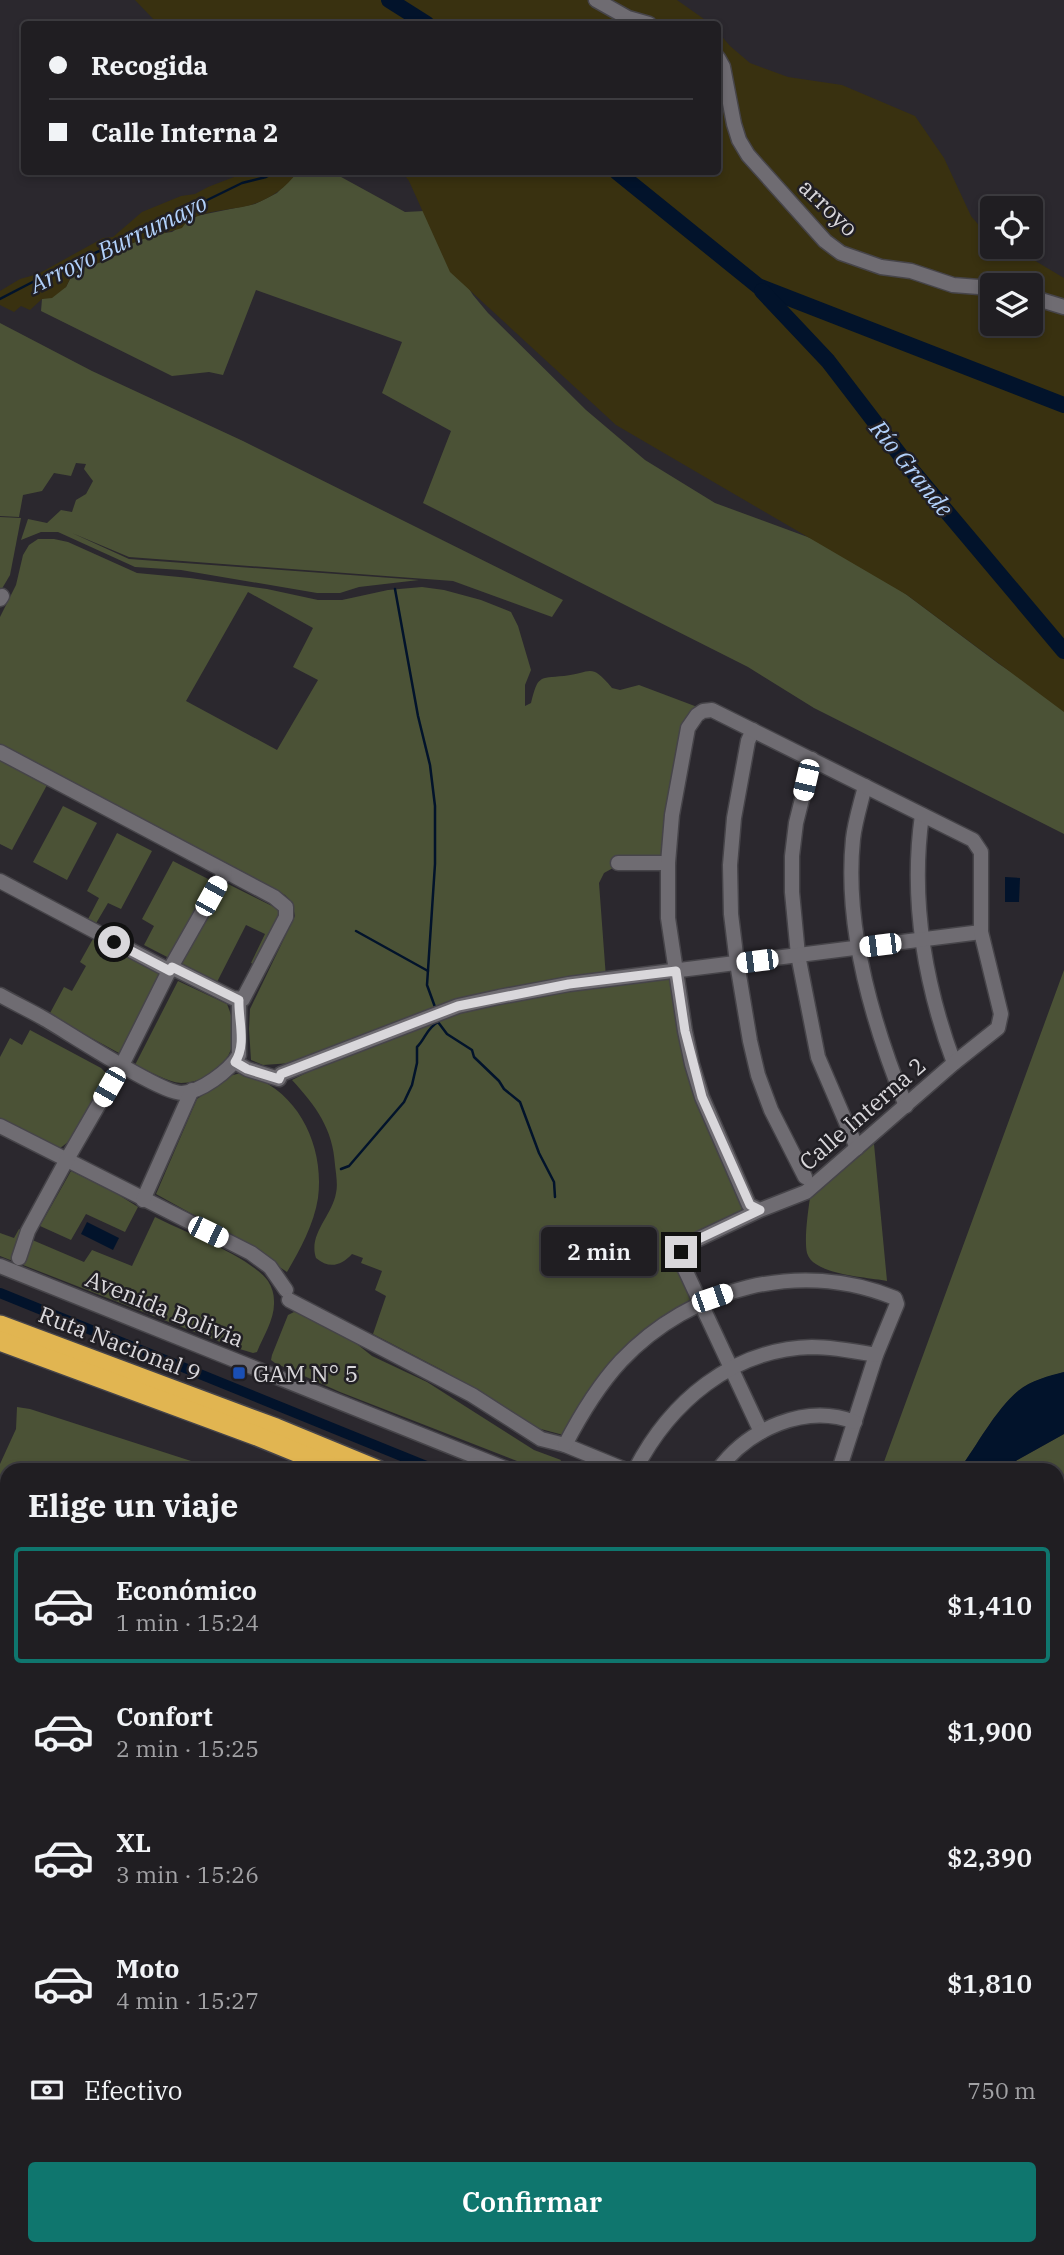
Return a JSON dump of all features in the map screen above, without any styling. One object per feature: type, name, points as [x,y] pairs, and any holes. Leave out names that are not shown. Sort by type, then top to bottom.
[{"type":"highway","name":"Ruta Nacional 9","points":[[0,1325],[276,1428],[361,1463]]},
{"type":"highway","name":"Ruta Nacional 9","points":[[0,1341],[192,1411],[322,1463]]},
{"type":"street","points":[[596,0],[638,21]]},
{"type":"street","name":"arroyo","points":[[721,63],[739,140],[748,155],[825,241],[841,253],[881,267],[911,271],[954,285],[980,287]]},
{"type":"street","points":[[1043,301],[1064,307]]},
{"type":"street","points":[[235,1062],[247,1069],[279,1079],[281,1074],[458,1006],[569,984],[676,971],[737,963],[798,956],[981,932],[981,852],[973,841],[712,710],[703,711],[691,720],[674,802],[668,863],[668,918],[676,971],[685,1031],[702,1097],[750,1205],[760,1210]]},
{"type":"street","points":[[753,730],[741,775],[730,865],[731,914],[750,1041],[758,1075],[771,1110],[805,1177]]},
{"type":"street","points":[[0,752],[274,897],[286,907],[286,917],[246,995],[239,1000]]},
{"type":"street","points":[[812,759],[796,823],[792,856],[792,892],[798,956],[818,1058],[857,1148]]},
{"type":"street","points":[[865,786],[854,834],[852,886],[871,1009],[890,1068],[906,1106]]},
{"type":"street","points":[[922,815],[917,854],[917,890],[926,972],[938,1019],[954,1063]]},
{"type":"street","points":[[618,863],[668,863]]},
{"type":"street","points":[[19,1258],[28,1231],[122,1065],[225,872]]},
{"type":"street","points":[[0,881],[171,969],[239,1000]]},
{"type":"street","name":"Calle Interna 2","points":[[700,1304],[681,1261],[681,1252],[688,1244],[806,1192],[998,1028],[1001,1014],[981,932]]},
{"type":"street","points":[[0,995],[122,1065],[171,1091],[181,1093],[217,1076],[235,1062],[240,1046],[239,1000]]},
{"type":"street","points":[[143,1200],[192,1090]]},
{"type":"street","points":[[0,1126],[251,1253],[270,1267],[288,1295],[440,1377],[541,1439],[565,1444],[610,1463]]},
{"type":"street","name":"Avenida Bolivia","points":[[0,1266],[492,1463]]},
{"type":"street","points":[[565,1444],[591,1399],[622,1360],[662,1325],[700,1304],[737,1289],[778,1281],[827,1280],[875,1291],[895,1298],[897,1304],[876,1355],[841,1463]]},
{"type":"street","points":[[700,1304],[761,1432]]},
{"type":"street","points":[[639,1463],[673,1412],[692,1394],[731,1368],[764,1355],[801,1348],[834,1348],[876,1355]]},
{"type":"street","points":[[724,1463],[740,1446],[779,1423],[803,1417],[832,1416],[855,1422]]},
{"type":"green space","points":[[294,175],[337,175],[405,212],[424,211],[456,269],[488,313],[586,410],[645,460],[715,503],[851,553],[999,664],[1064,707],[1064,834],[814,708],[748,667],[423,503],[451,431],[382,393],[402,342],[256,290],[223,375],[209,372],[172,376],[41,311],[42,299],[66,287],[73,273],[82,267],[119,254],[128,245],[143,239],[172,232],[196,216],[255,204],[277,193]]},
{"type":"green space","points":[[0,323],[92,371],[243,441],[563,600],[552,617],[453,581],[129,557],[72,533],[129,559],[419,580],[359,587],[340,593],[317,593],[181,570],[135,567],[58,532],[41,532],[21,540],[28,519],[47,523],[61,510],[72,512],[76,500],[86,494],[93,481],[84,469],[86,464],[76,463],[71,476],[54,473],[42,491],[23,495],[19,517],[0,516]]},
{"type":"green space","points":[[0,517],[21,518],[10,575],[0,592]]},
{"type":"green space","points":[[38,539],[54,539],[68,542],[137,573],[267,589],[318,600],[342,600],[388,590],[422,587],[444,590],[511,612],[531,670],[525,685],[525,706],[531,703],[540,680],[590,671],[599,675],[612,688],[620,690],[639,685],[700,708],[690,715],[662,869],[613,868],[604,873],[599,883],[606,978],[446,1002],[426,1013],[292,1063],[263,1065],[251,1060],[250,1009],[295,916],[292,902],[285,895],[0,746],[0,617],[16,585],[23,555],[29,545]],"holes":[[[248,592],[313,628],[293,667],[318,680],[277,750],[186,701]]]},
{"type":"green space","points":[[0,759],[47,785],[12,850],[0,844]]},
{"type":"green space","points":[[63,806],[97,823],[67,880],[33,862]]},
{"type":"green space","points":[[117,833],[152,851],[121,909],[108,903],[95,925],[87,921],[99,898],[87,891]]},
{"type":"green space","points":[[173,861],[212,881],[171,959],[144,945],[154,926],[142,919]]},
{"type":"green space","points":[[228,884],[278,909],[281,917],[257,966],[251,963],[265,934],[246,925],[217,982],[181,963]]},
{"type":"green space","points":[[94,937],[163,975],[119,1053],[49,1015],[64,987],[72,991],[86,966],[80,962]]},
{"type":"green space","points":[[1064,970],[1064,1372],[1034,1381],[1009,1399],[964,1463],[884,1463]]},
{"type":"green space","points":[[670,978],[679,1028],[745,1204],[740,1212],[686,1236],[678,1254],[692,1300],[648,1331],[567,1436],[526,1425],[444,1371],[373,1334],[386,1296],[375,1290],[382,1271],[361,1263],[363,1258],[352,1254],[335,1265],[326,1264],[316,1258],[315,1241],[337,1190],[334,1152],[322,1119],[292,1080],[461,1009],[566,990]]},
{"type":"green space","points":[[178,981],[227,1004],[234,1035],[229,1054],[217,1069],[207,1076],[185,1083],[170,1080],[135,1065]]},
{"type":"green space","points":[[30,1030],[106,1073],[106,1079],[80,1127],[60,1148],[0,1120],[0,1057],[10,1038],[22,1045]]},
{"type":"green space","points":[[241,1073],[277,1090],[291,1104],[303,1120],[317,1158],[319,1178],[316,1208],[306,1237],[287,1272],[239,1240],[156,1194],[197,1099],[229,1076]]},
{"type":"green space","points":[[874,1144],[887,1281],[854,1276],[819,1266],[811,1260],[806,1247],[810,1198]]},
{"type":"green space","points":[[71,1171],[138,1207],[125,1232],[86,1214],[71,1240],[40,1226]]},
{"type":"green space","points":[[155,1217],[232,1254],[268,1281],[273,1293],[274,1308],[257,1352],[233,1347],[0,1256],[0,1233],[14,1238],[19,1229],[25,1231],[30,1239],[84,1262],[92,1250],[132,1266]]},
{"type":"green space","points":[[294,1312],[302,1313],[343,1333],[372,1356],[427,1382],[534,1450],[561,1460],[560,1463],[522,1463],[340,1392],[275,1363],[271,1360],[272,1355],[288,1315]]},
{"type":"green space","points":[[17,1407],[30,1409],[197,1463],[0,1463],[16,1429]]},
{"type":"green space","points":[[1064,1434],[1064,1463],[1012,1463]]},
{"type":"sand","points":[[135,0],[677,0],[707,21],[155,21]]},
{"type":"sand","points":[[721,36],[750,63],[788,77],[842,85],[915,116],[944,158],[971,216],[980,227],[980,259],[1032,259],[1064,278],[1064,712],[907,595],[616,425],[450,272],[404,175],[721,175]]},
{"type":"sand","points":[[295,175],[283,187],[260,202],[195,217],[182,228],[143,239],[128,245],[119,254],[82,267],[73,273],[66,287],[52,298],[42,299],[30,310],[21,306],[14,312],[0,305],[0,291],[20,279],[38,274],[103,238],[113,237],[142,212],[234,177]]},
{"type":"water","points":[[1005,877],[1020,878],[1019,902],[1005,902]]},
{"type":"water","points":[[87,1222],[119,1238],[113,1250],[81,1234]]},
{"type":"water","points":[[1064,1372],[1064,1434],[1012,1463],[964,1463],[1009,1399],[1023,1387]]},
{"type":"waterway","name":"Río Grande","points":[[389,0],[422,21]]},
{"type":"waterway","name":"Arroyo Burrumayo","points":[[0,299],[242,183],[270,175]]},
{"type":"waterway","name":"Río Grande","points":[[621,175],[758,286],[1064,405]]},
{"type":"waterway","name":"Río Grande","points":[[762,291],[828,361],[910,468],[1064,651]]},
{"type":"waterway","points":[[395,589],[418,716],[430,765],[435,806],[435,864],[427,985],[435,1007]]},
{"type":"waterway","points":[[356,931],[428,971]]},
{"type":"waterway","points":[[341,1169],[349,1166],[404,1102],[412,1085],[417,1047],[438,1022],[447,1034],[472,1050],[474,1057],[520,1102],[539,1153],[554,1182],[555,1197]]},
{"type":"waterway","points":[[0,1293],[419,1463]]},
{"type":"place","name":"GAM N° 5","points":[[239,1373]]},
{"type":"route","points":[[114,942],[170,971],[172,967],[239,1000],[241,1038],[239,1055],[235,1062],[247,1069],[279,1079],[281,1074],[458,1006],[569,984],[676,971],[692,1065],[702,1097],[750,1205],[760,1210],[688,1244],[681,1252]]}]
